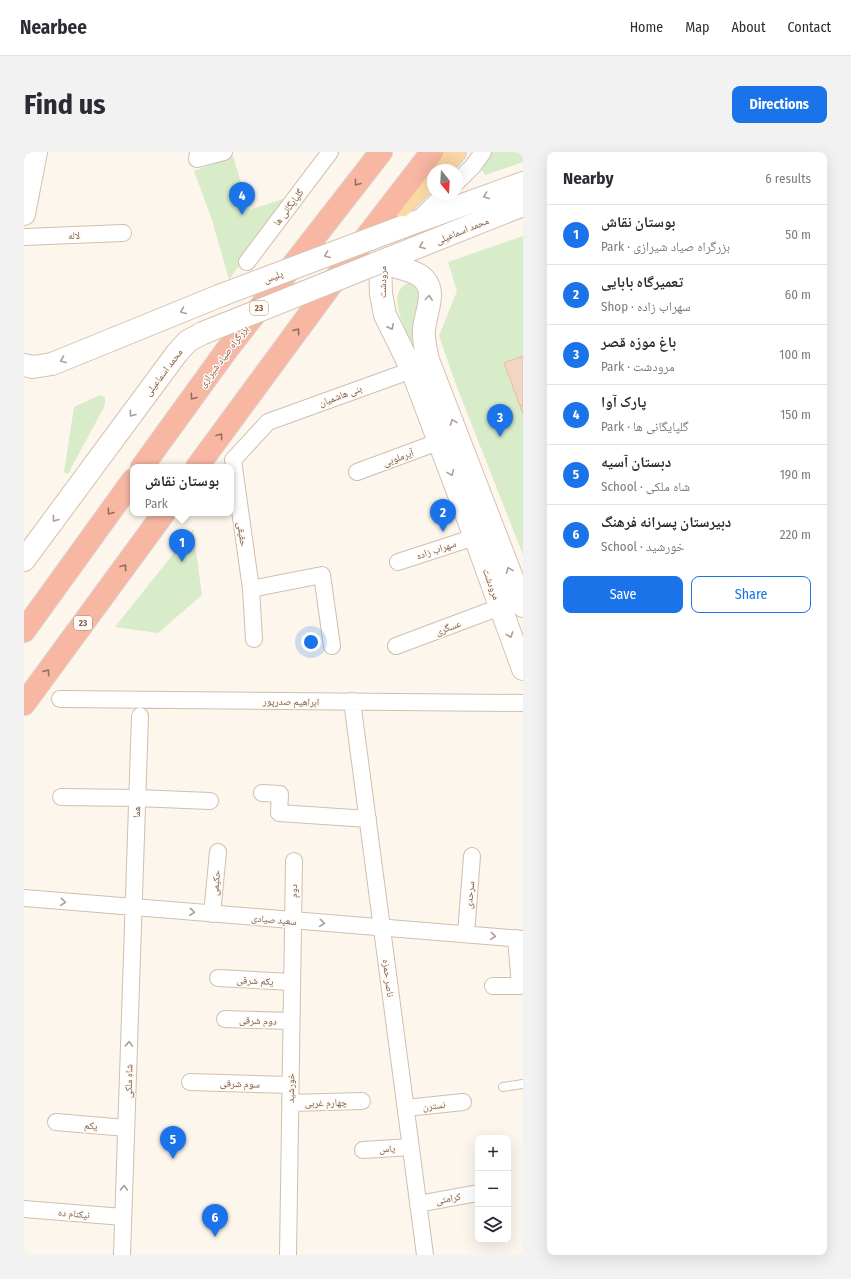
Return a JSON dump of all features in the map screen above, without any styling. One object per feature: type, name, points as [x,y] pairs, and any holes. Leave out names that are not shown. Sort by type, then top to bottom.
[{"type":"highway","name":"بزرگراه صیاد شیرازی","points":[[144,464],[226,351],[381,152]]},
{"type":"highway","points":[[199,464],[361,244],[432,152]]},
{"type":"highway","points":[[24,631],[130,484]]},
{"type":"highway","name":"23","points":[[24,704],[162,516]]},
{"type":"main road","points":[[444,164],[455,152]]},
{"type":"main road","points":[[24,214],[31,162]]},
{"type":"main road","points":[[361,244],[427,181]]},
{"type":"main road","name":"پلیس","points":[[24,365],[33,367],[52,364],[219,296],[523,182]]},
{"type":"main road","name":"محمد اسماعیلی","points":[[24,560],[177,353],[188,341],[203,333],[523,205]]},
{"type":"main road","name":"مرودشت","points":[[523,606],[428,360],[424,342],[424,330],[431,297],[430,289],[426,282],[418,275],[380,262],[381,294],[385,315],[412,370],[523,669]]},
{"type":"main road","points":[[381,294],[387,282],[392,278],[404,274],[418,275]]},
{"type":"street","points":[[198,152],[196,159],[224,152]]},
{"type":"street","name":"گلپایگانی ها","points":[[247,262],[330,152]]},
{"type":"street","points":[[463,176],[473,166],[483,152]]},
{"type":"street","points":[[409,224],[437,200]]},
{"type":"street","name":"لاله","points":[[24,237],[123,233]]},
{"type":"street","name":"بنی هاشمیان","points":[[268,422],[412,370]]},
{"type":"street","name":"حقیقی","points":[[234,464],[233,460],[268,422]]},
{"type":"street","name":"آیرملویی","points":[[357,472],[438,442]]},
{"type":"street","name":"حقیقی","points":[[234,467],[251,589],[254,639]]},
{"type":"street","name":"سهراب زاده","points":[[398,562],[475,537]]},
{"type":"street","points":[[251,589],[322,575],[332,646]]},
{"type":"street","name":"عسگری","points":[[396,646],[500,607]]},
{"type":"street","name":"ابراهیم صدرپور","points":[[60,699],[523,703]]},
{"type":"street","name":"ناصر حمزه","points":[[352,702],[425,1255]]},
{"type":"street","name":"هما","points":[[133,907],[140,716]]},
{"type":"street","points":[[262,794],[280,794],[280,813],[368,819]]},
{"type":"street","points":[[61,797],[210,801]]},
{"type":"street","name":"حکیمی","points":[[212,914],[218,852]]},
{"type":"street","name":"سرحدی","points":[[466,934],[472,856]]},
{"type":"street","name":"دوم","points":[[293,920],[294,861]]},
{"type":"street","name":"سعید صیادی","points":[[24,898],[519,939]]},
{"type":"street","name":"شاه ملکی","points":[[122,1255],[133,907]]},
{"type":"street","name":"خورشید","points":[[288,1255],[293,920]]},
{"type":"street","points":[[493,986],[520,986],[519,939]]},
{"type":"street","name":"یکم شرقی","points":[[218,978],[292,982]]},
{"type":"street","name":"دوم شرقی","points":[[226,1019],[291,1021]]},
{"type":"street","name":"سوم شرقی","points":[[190,1082],[290,1085]]},
{"type":"street","name":"چهارم غربی","points":[[290,1102],[362,1101]]},
{"type":"street","name":"نسترن","points":[[406,1108],[462,1102]]},
{"type":"street","name":"یکم","points":[[56,1122],[126,1128]]},
{"type":"street","name":"یاس","points":[[362,1150],[411,1147]]},
{"type":"street","name":"کرامتی","points":[[418,1204],[475,1194]]},
{"type":"street","name":"نیکنام ده","points":[[24,1209],[123,1217]]},
{"type":"lane","points":[[503,1087],[523,1084]]},
{"type":"green space","points":[[490,152],[523,152],[523,162],[485,175],[478,164]]},
{"type":"green space","points":[[233,156],[249,210],[286,198],[229,280],[212,220],[194,171]]},
{"type":"green space","points":[[523,236],[523,555],[455,382],[439,336],[457,291],[448,262]]},
{"type":"green space","points":[[411,282],[421,284],[417,312],[414,319],[413,342],[411,343],[398,309],[397,300],[403,286]]},
{"type":"green space","points":[[100,395],[105,397],[103,409],[68,474],[64,472],[74,407]]},
{"type":"green space","points":[[193,529],[202,595],[158,633],[115,627]]},
{"type":"building","points":[[523,356],[523,404],[520,406],[504,363]]},
{"type":"building","points":[[523,404],[523,414],[520,406]]},
{"type":"place","name":"پارک آوا","points":[[242,215]]},
{"type":"place","name":"باغ موزه قصر","points":[[500,437]]},
{"type":"place","name":"تعمیرگاه بابایی","points":[[443,532]]},
{"type":"place","name":"بوستان نقاش","points":[[182,562]]},
{"type":"place","name":"دبستان آسیه","points":[[173,1159]]},
{"type":"place","name":"دبیرستان پسرانه فرهنگ","points":[[215,1237]]}]
